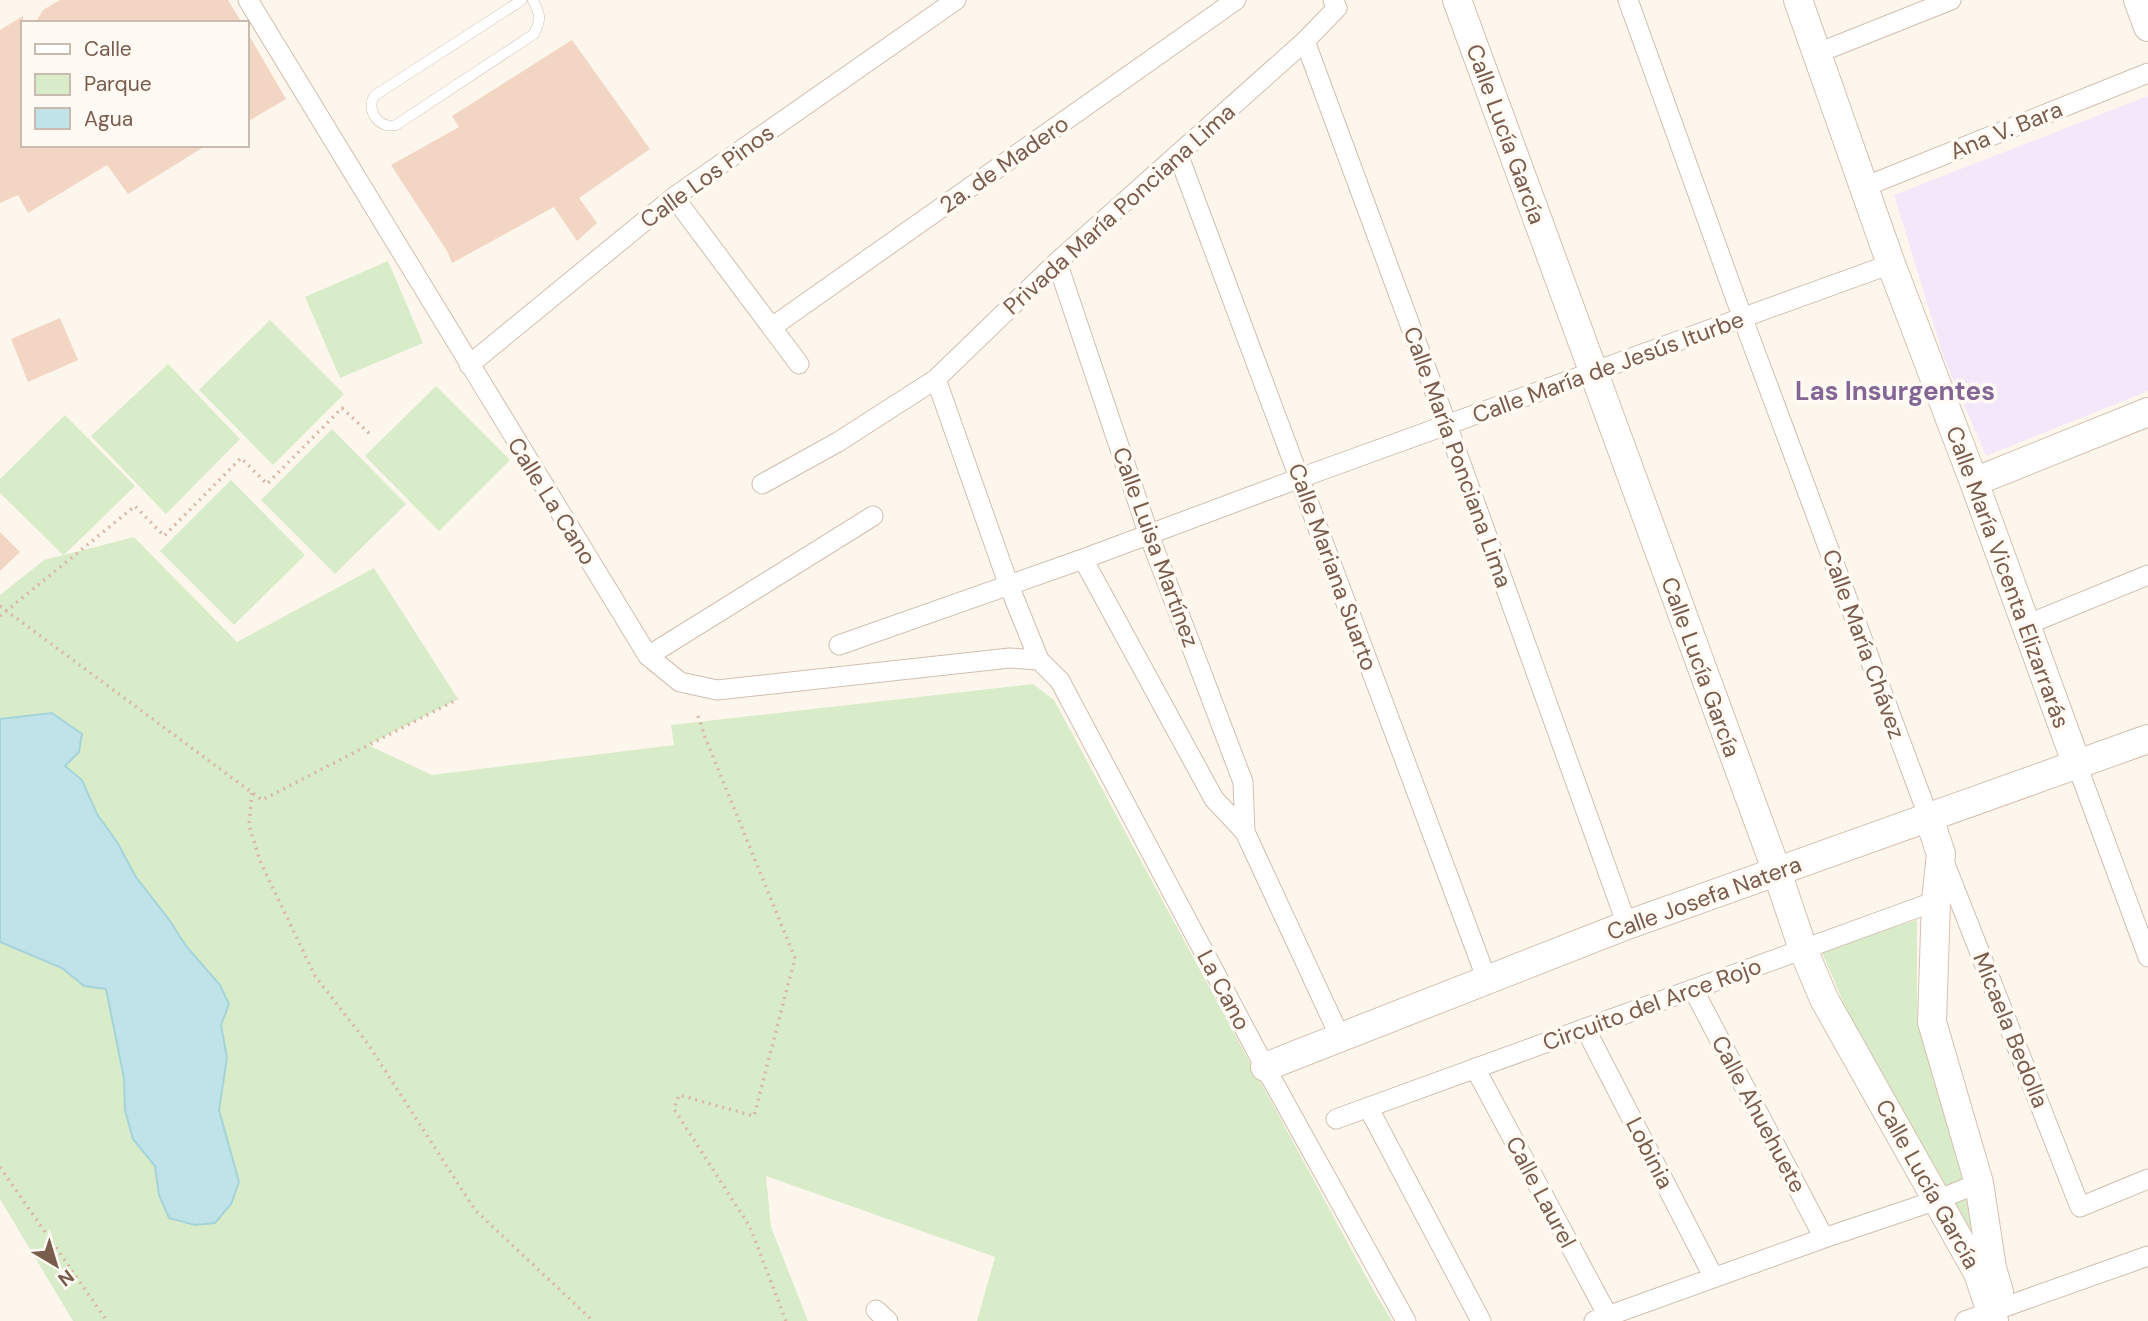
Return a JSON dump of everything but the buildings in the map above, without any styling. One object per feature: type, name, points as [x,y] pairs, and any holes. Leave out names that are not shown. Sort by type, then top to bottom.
[{"type":"street","name":"Calle La Cano","points":[[248,0],[648,656],[680,682],[717,690],[1010,657],[1040,660]]},
{"type":"street","name":"Calle Los Pinos","points":[[469,365],[674,197],[956,0]]},
{"type":"street","name":"2a. de Madero","points":[[772,327],[1236,0]]},
{"type":"street","points":[[1305,41],[1337,8],[1333,0]]},
{"type":"street","name":"Calle Lucía García","points":[[1457,0],[1803,949],[1824,999],[1978,1273],[1992,1316]]},
{"type":"street","name":"Calle María Chávez","points":[[1628,0],[1941,854],[1936,901],[1931,1022],[1979,1183],[1992,1268],[1992,1316]]},
{"type":"street","name":"Calle María Vicenta Elizarrarás","points":[[1798,0],[1891,264],[2148,957]]},
{"type":"street","points":[[1818,53],[1951,0]]},
{"type":"street","points":[[2138,0],[2148,27]]},
{"type":"street","name":"Privada María Ponciana Lima","points":[[762,484],[838,442],[936,379],[1057,262],[1305,41]]},
{"type":"street","name":"Calle María Ponciana Lima","points":[[1305,41],[1627,925]]},
{"type":"street","name":"Ana V. Bara","points":[[1864,187],[2148,73]]},
{"type":"street","name":"Calle Mariana Suarto","points":[[1178,154],[1487,980]]},
{"type":"street","points":[[674,197],[799,364]]},
{"type":"street","name":"Calle Luisa Martínez","points":[[1057,262],[1149,535],[1243,782],[1245,832]]},
{"type":"street","name":"Calle María de Jesús Iturbe","points":[[839,645],[1008,583],[1083,559],[1891,264]]},
{"type":"street","name":"La Cano","points":[[936,379],[1008,583],[1040,660],[1060,681],[1265,1067],[1406,1321]]},
{"type":"street","points":[[1974,482],[2148,412]]},
{"type":"street","points":[[648,656],[873,516]]},
{"type":"street","name":"Calle Luisa Martínez","points":[[1083,559],[1214,799],[1245,832],[1340,1037]]},
{"type":"street","points":[[2026,625],[2148,575]]},
{"type":"street","name":"Calle Josefa Natera","points":[[1265,1067],[1627,925],[2148,739]]},
{"type":"street","name":"Micaela Bedolla","points":[[1941,854],[2080,1206],[2148,1179]]},
{"type":"street","name":"Circuito del Arce Rojo","points":[[1336,1119],[1936,901]]},
{"type":"street","name":"Calle Ahuehuete","points":[[1693,989],[1824,1238]]},
{"type":"street","name":"Lobinia","points":[[1585,1028],[1714,1278]]},
{"type":"street","name":"Calle Laurel","points":[[1475,1068],[1601,1319]]},
{"type":"street","points":[[1368,1107],[1481,1321]]},
{"type":"street","points":[[1601,1319],[1979,1183]]},
{"type":"street","points":[[1992,1316],[2148,1256]]},
{"type":"lane","points":[[522,0],[374,96],[370,106],[380,122],[396,125],[534,34],[540,14],[533,0]]},
{"type":"path","points":[[0,616],[135,506],[163,536],[242,458],[267,484],[342,408],[371,435]]},
{"type":"path","points":[[0,606],[262,800],[458,699]]},
{"type":"path","points":[[698,716],[795,958],[754,1116],[679,1095],[674,1109],[750,1227],[786,1321]]},
{"type":"path","points":[[252,793],[249,825],[260,861],[315,976],[368,1044],[475,1210],[593,1321]]},
{"type":"path","points":[[0,1167],[107,1321]]},
{"type":"shaded area","points":[[2148,96],[2148,391],[1986,456],[1944,358],[1894,195]]},
{"type":"green space","points":[[388,261],[423,343],[340,378],[305,297]]},
{"type":"green space","points":[[270,320],[344,394],[273,465],[199,390]]},
{"type":"green space","points":[[168,364],[240,439],[166,514],[91,436]]},
{"type":"green space","points":[[436,386],[510,460],[439,531],[365,456]]},
{"type":"green space","points":[[65,415],[135,486],[64,555],[134,537],[237,642],[374,568],[458,699],[368,745],[432,775],[674,745],[671,725],[1033,684],[1054,700],[1392,1321],[977,1321],[995,1257],[766,1176],[771,1227],[808,1321],[73,1321],[0,1199],[0,595],[44,560],[63,555],[0,493],[0,479]]},
{"type":"green space","points":[[332,429],[406,504],[335,574],[261,500]]},
{"type":"green space","points":[[231,480],[305,555],[234,625],[160,551]]},
{"type":"green space","points":[[1917,920],[1917,1014],[1969,1165],[1979,1259],[1853,1025],[1821,950]]},
{"type":"water","points":[[52,713],[82,734],[79,752],[65,766],[82,780],[97,814],[117,842],[136,877],[186,946],[220,985],[229,1004],[221,1025],[227,1058],[219,1110],[239,1182],[231,1204],[215,1223],[195,1225],[169,1218],[159,1195],[155,1166],[133,1139],[125,1110],[124,1078],[106,989],[84,986],[62,968],[0,942],[0,719]]},
{"type":"district","name":"Las Insurgentes","points":[[1895,391]]}]
